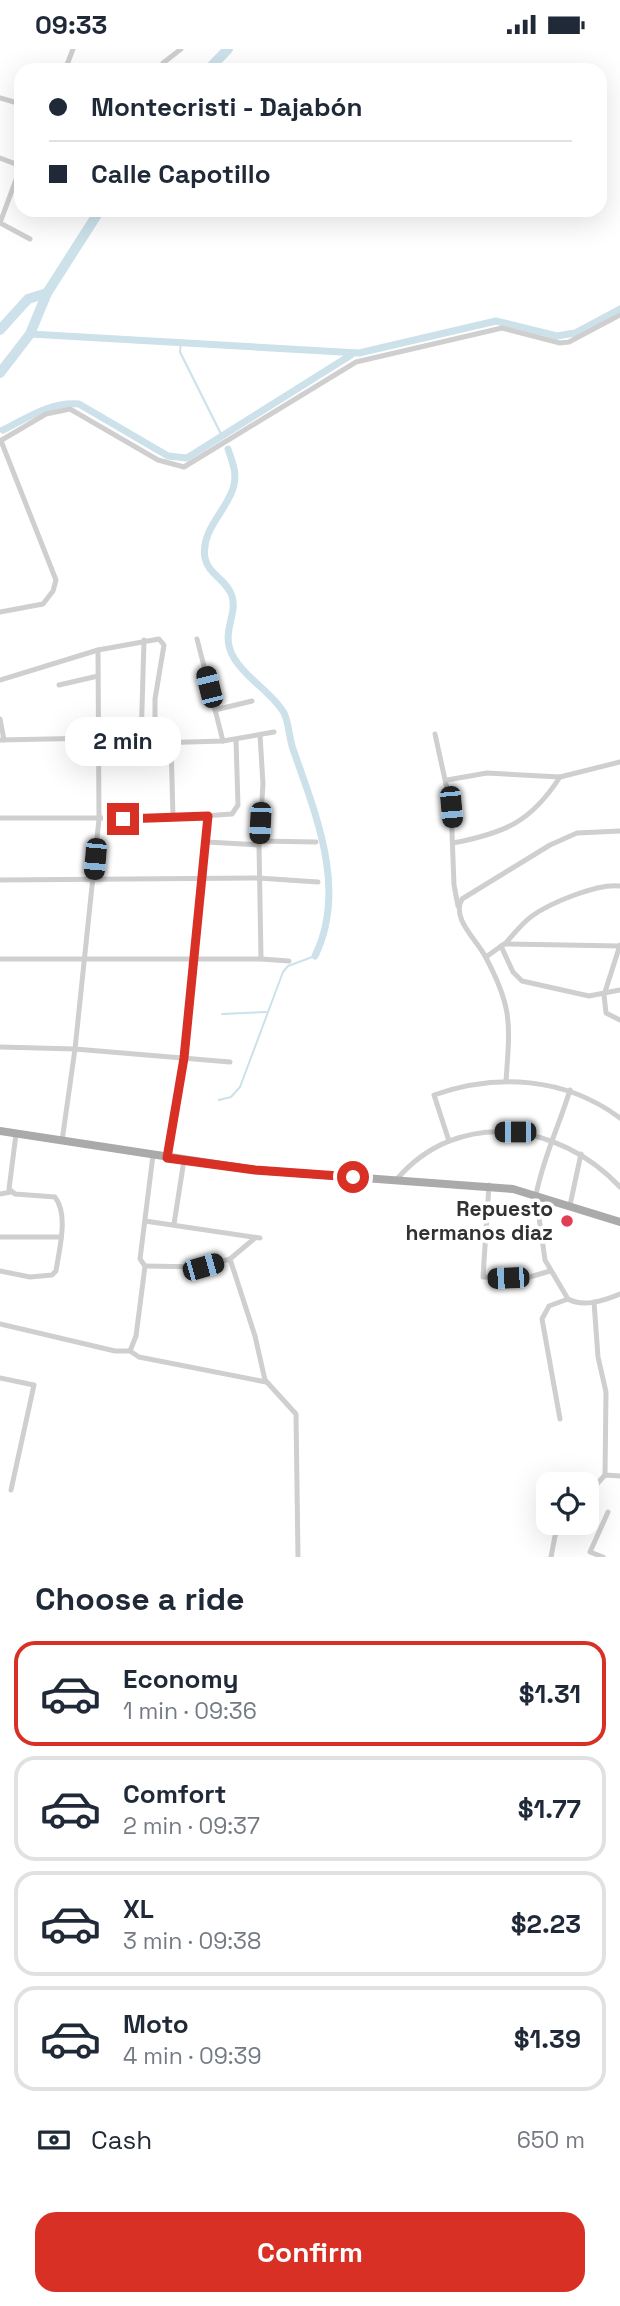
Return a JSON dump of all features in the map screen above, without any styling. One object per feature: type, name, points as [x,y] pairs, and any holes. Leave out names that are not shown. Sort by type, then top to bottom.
[{"type":"main road","points":[[0,1131],[167,1158],[296,1174],[489,1185],[536,1194],[620,1222]]},
{"type":"street","points":[[163,63],[181,49]]},
{"type":"street","points":[[14,185],[0,224],[30,239]]},
{"type":"street","points":[[0,612],[43,604],[54,591],[56,580],[0,441],[46,414],[70,409],[158,460],[184,467],[356,362],[493,328],[560,343],[569,342],[620,315]]},
{"type":"street","points":[[0,680],[97,650],[159,639],[164,645],[156,699],[155,743]]},
{"type":"street","points":[[197,639],[223,741]]},
{"type":"street","points":[[141,742],[144,641]]},
{"type":"street","points":[[62,1141],[75,1049],[99,819],[97,650]]},
{"type":"street","points":[[59,685],[98,676]]},
{"type":"street","points":[[215,711],[251,701]]},
{"type":"street","points":[[0,719],[2,740],[97,738],[155,743],[236,740],[274,732]]},
{"type":"street","points":[[260,734],[263,784],[258,878],[261,958]]},
{"type":"street","points":[[435,734],[447,780],[454,885],[459,914],[486,957],[508,1007],[506,1081]]},
{"type":"street","points":[[0,818],[173,818],[236,811],[236,740]]},
{"type":"street","points":[[170,742],[173,818]]},
{"type":"street","points":[[447,780],[487,773],[560,777],[620,762]]},
{"type":"street","points":[[453,843],[490,836],[522,820],[537,810],[560,777]]},
{"type":"street","points":[[167,1158],[184,1058],[208,816]]},
{"type":"street","points":[[458,905],[462,899],[550,845],[578,833],[620,831]]},
{"type":"street","points":[[207,842],[316,842]]},
{"type":"street","points":[[0,880],[258,878],[318,882]]},
{"type":"street","points":[[486,957],[503,945],[532,916],[580,893],[604,886],[620,886]]},
{"type":"street","points":[[503,945],[620,946],[610,984],[604,995],[606,1013],[620,1020]]},
{"type":"street","points":[[503,945],[513,972],[522,981],[589,996],[620,990]]},
{"type":"street","points":[[0,959],[85,961],[261,958],[289,961]]},
{"type":"street","points":[[0,1047],[75,1049],[230,1062]]},
{"type":"street","points":[[449,1140],[434,1095],[454,1087],[519,1079],[569,1090],[620,1118]]},
{"type":"street","points":[[569,1090],[551,1139],[536,1194],[538,1223],[550,1271],[568,1299],[574,1302],[594,1302],[620,1294]]},
{"type":"street","points":[[397,1179],[426,1151],[449,1140],[490,1132],[515,1132],[551,1139],[581,1154],[620,1187]]},
{"type":"street","points":[[11,1192],[9,1185],[16,1134]]},
{"type":"street","points":[[570,1205],[581,1154]]},
{"type":"street","points":[[130,1351],[136,1336],[145,1266],[140,1259],[153,1155]]},
{"type":"street","points":[[174,1224],[184,1160]]},
{"type":"street","points":[[489,1185],[483,1277],[526,1278],[550,1271]]},
{"type":"street","points":[[0,1194],[11,1192],[55,1197],[59,1203],[61,1237],[52,1275],[30,1277],[0,1271]]},
{"type":"street","points":[[145,1221],[258,1238],[230,1259],[203,1267],[145,1266]]},
{"type":"street","points":[[0,1237],[61,1237]]},
{"type":"street","points":[[230,1259],[268,1382],[296,1414],[298,1557]]},
{"type":"street","points":[[560,1419],[542,1319],[549,1306],[568,1299]]},
{"type":"street","points":[[594,1302],[598,1357],[606,1392],[605,1475],[599,1482]]},
{"type":"street","points":[[0,1324],[116,1351],[130,1351],[139,1356],[219,1375],[268,1382]]},
{"type":"street","points":[[0,1378],[34,1385],[11,1490]]},
{"type":"street","points":[[605,1475],[620,1476]]},
{"type":"street","points":[[603,1557],[590,1552],[608,1512]]},
{"type":"street","points":[[551,1557],[556,1535]]},
{"type":"waterway","points":[[215,63],[228,49]]},
{"type":"waterway","points":[[0,373],[30,334],[47,293],[96,217]]},
{"type":"waterway","points":[[0,330],[28,299],[47,293]]},
{"type":"waterway","points":[[30,334],[359,353],[496,321],[557,336],[575,333],[620,309]]},
{"type":"waterway","points":[[181,342],[180,352],[223,438]]},
{"type":"waterway","points":[[3,430],[49,408],[79,404],[168,456],[187,458],[351,355]]},
{"type":"waterway","points":[[228,449],[234,471],[234,485],[207,538],[205,558],[232,596],[233,611],[228,633],[230,649],[239,666],[284,713],[318,825],[325,851],[329,904],[315,956]]},
{"type":"waterway","points":[[219,1100],[231,1097],[240,1087],[283,972],[288,966],[315,956]]},
{"type":"waterway","points":[[222,1014],[266,1012]]},
{"type":"place","name":"Repuesto hermanos diaz","points":[[567,1221]]},
{"type":"route","points":[[123,819],[208,816],[184,1058],[167,1158],[255,1170],[353,1177]]}]
